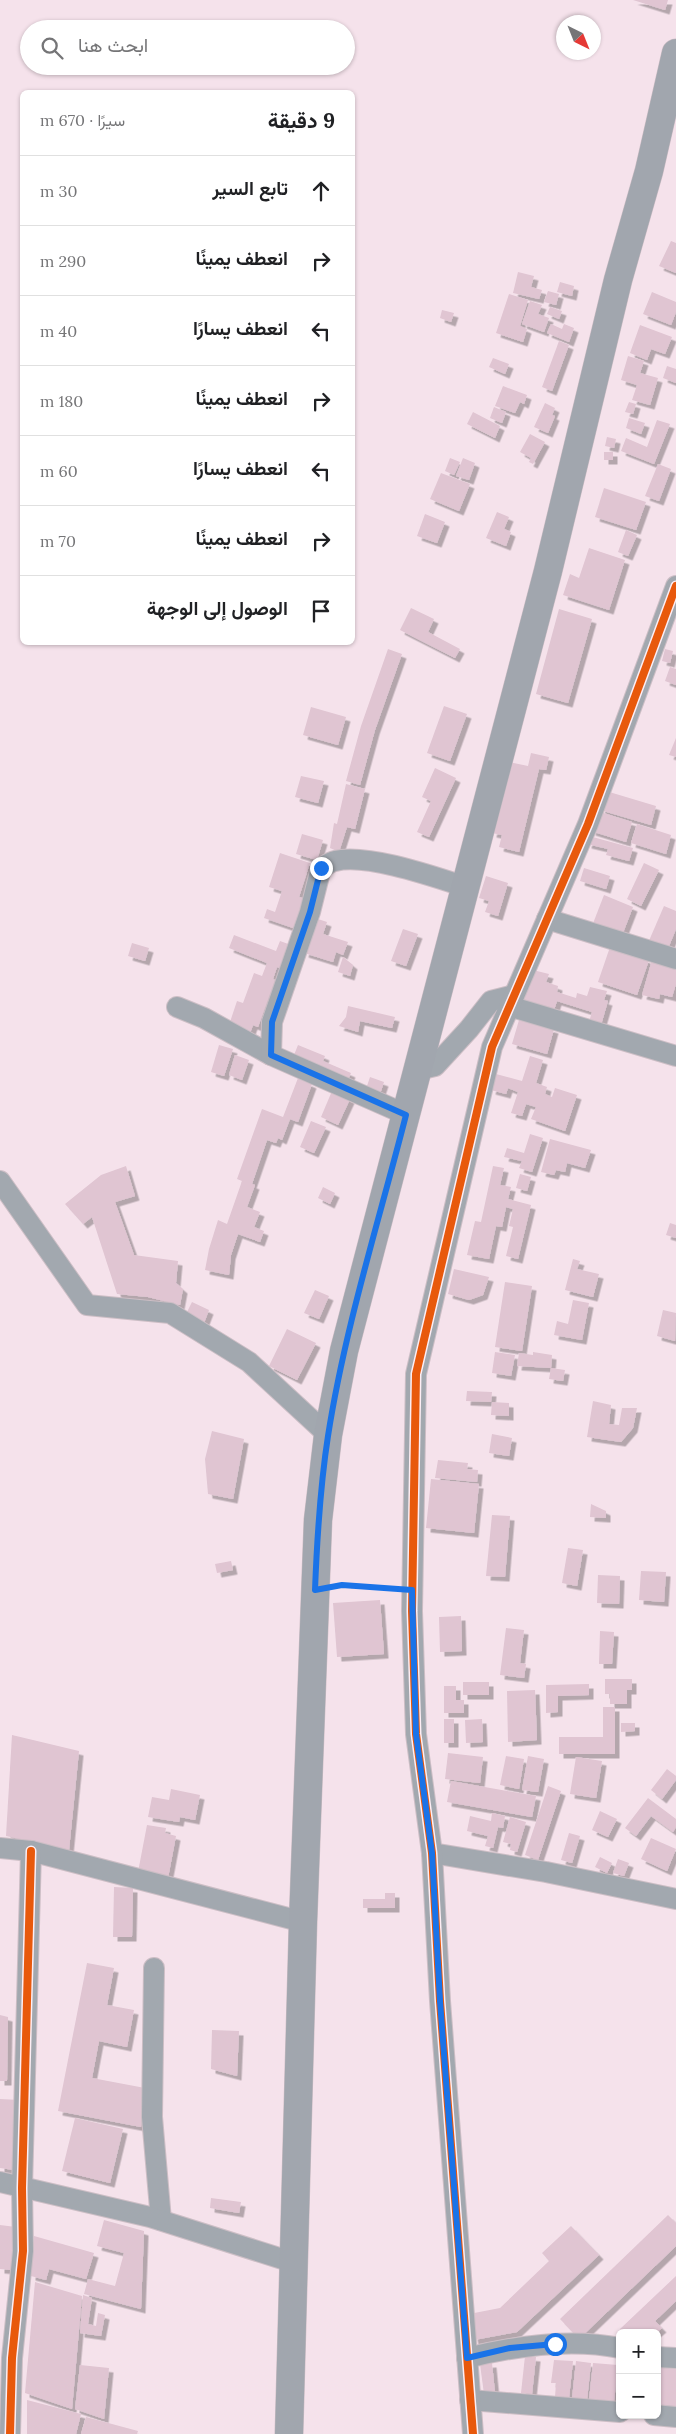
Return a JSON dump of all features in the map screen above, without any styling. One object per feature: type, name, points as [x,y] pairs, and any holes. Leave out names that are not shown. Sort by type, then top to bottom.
[{"type":"main road","points":[[289,2434],[303,1922],[315,1590],[318,1520],[328,1435],[344,1351],[548,571],[618,280],[649,171],[674,69]]},
{"type":"street","points":[[473,2434],[440,2001],[432,1853],[416,1734],[412,1590],[416,1374],[492,1046],[588,824],[676,586]]},
{"type":"street","points":[[271,1055],[272,1022],[310,912],[321,868],[335,861],[359,861],[405,867],[466,887]]},
{"type":"street","points":[[547,919],[676,959]]},
{"type":"street","points":[[418,1070],[435,1066],[470,1029],[490,1001],[512,1001],[676,1056]]},
{"type":"street","points":[[177,1008],[204,1018],[271,1055],[406,1115]]},
{"type":"street","points":[[0,1181],[87,1305],[170,1313],[249,1362],[328,1435]]},
{"type":"street","points":[[0,1848],[31,1851],[303,1922]]},
{"type":"street","points":[[10,2434],[12,2358],[24,2251],[22,2188],[31,1851]]},
{"type":"street","points":[[432,1853],[546,1872],[676,1899]]},
{"type":"street","points":[[154,1968],[152,2117],[161,2220]]},
{"type":"street","points":[[0,2182],[161,2220],[295,2263]]},
{"type":"street","points":[[467,2358],[510,2348],[555,2344],[616,2348]]},
{"type":"street","points":[[661,2356],[676,2358]]},
{"type":"street","points":[[470,2400],[616,2412]]},
{"type":"street","points":[[661,2416],[676,2417]]},
{"type":"path","points":[[315,1590],[342,1585],[412,1590]]},
{"type":"building","points":[[633,0],[668,0],[665,10]]},
{"type":"building","points":[[671,241],[676,243],[676,273],[659,266]]},
{"type":"building","points":[[518,272],[534,276],[531,287],[542,290],[539,299],[513,293]]},
{"type":"building","points":[[560,282],[574,286],[572,296],[557,292]]},
{"type":"building","points":[[548,291],[559,294],[556,305],[544,302]]},
{"type":"building","points":[[652,292],[676,302],[676,312],[671,325],[643,314]]},
{"type":"building","points":[[509,294],[528,300],[520,326],[527,329],[523,342],[496,333]]},
{"type":"building","points":[[530,301],[542,305],[538,314],[549,318],[544,332],[522,324]]},
{"type":"building","points":[[550,307],[562,311],[559,319],[547,314]]},
{"type":"building","points":[[442,310],[454,313],[451,322],[440,318]]},
{"type":"building","points":[[551,324],[562,329],[564,324],[574,328],[569,342],[547,333]]},
{"type":"building","points":[[640,325],[672,337],[665,354],[651,349],[647,360],[630,353]]},
{"type":"building","points":[[559,341],[569,345],[552,391],[542,387]]},
{"type":"building","points":[[628,356],[644,361],[640,373],[658,378],[650,405],[632,400],[637,385],[621,380]]},
{"type":"building","points":[[493,358],[509,364],[505,374],[489,367]]},
{"type":"building","points":[[667,366],[676,369],[676,383],[663,378]]},
{"type":"building","points":[[503,386],[527,395],[524,404],[520,402],[515,413],[495,406]]},
{"type":"building","points":[[629,402],[636,404],[633,414],[625,412]]},
{"type":"building","points":[[545,403],[555,408],[552,415],[555,416],[548,433],[534,427]]},
{"type":"building","points":[[494,407],[506,412],[502,423],[490,418]]},
{"type":"building","points":[[473,412],[500,426],[495,438],[467,424]]},
{"type":"building","points":[[629,418],[645,423],[641,434],[626,428]]},
{"type":"building","points":[[657,420],[670,424],[654,464],[621,451],[626,438],[647,447]]},
{"type":"building","points":[[530,434],[545,442],[533,464],[529,462],[531,458],[520,452]]},
{"type":"building","points":[[607,437],[616,439],[614,448],[605,446]]},
{"type":"building","points":[[604,452],[613,452],[613,460],[604,460]]},
{"type":"building","points":[[450,458],[460,462],[454,475],[445,471]]},
{"type":"building","points":[[463,458],[475,463],[469,480],[456,476]]},
{"type":"building","points":[[658,464],[671,469],[659,501],[645,496]]},
{"type":"building","points":[[441,473],[470,484],[459,511],[430,499]]},
{"type":"building","points":[[604,488],[646,502],[636,530],[595,517]]},
{"type":"building","points":[[497,512],[509,517],[504,529],[511,532],[506,546],[486,538]]},
{"type":"building","points":[[425,514],[445,522],[437,543],[417,536]]},
{"type":"building","points":[[626,530],[637,535],[628,556],[618,552]]},
{"type":"building","points":[[589,548],[625,560],[609,610],[563,595],[570,574],[579,578]]},
{"type":"building","points":[[411,608],[434,619],[428,632],[460,649],[455,658],[400,630]]},
{"type":"building","points":[[559,609],[592,619],[568,703],[536,694]]},
{"type":"building","points":[[388,649],[402,654],[375,730],[360,785],[346,781],[361,726]]},
{"type":"building","points":[[665,649],[673,651],[670,663],[662,661]]},
{"type":"building","points":[[670,667],[676,669],[676,685],[665,681]]},
{"type":"building","points":[[444,706],[467,714],[450,761],[427,753]]},
{"type":"building","points":[[311,707],[346,717],[338,745],[303,735]]},
{"type":"building","points":[[676,738],[676,757],[669,755]]},
{"type":"building","points":[[531,753],[549,757],[546,770],[539,769],[519,852],[499,847],[502,835],[492,833],[509,762],[528,766]]},
{"type":"building","points":[[435,768],[456,778],[429,837],[417,832],[431,801],[422,797]]},
{"type":"building","points":[[301,776],[324,781],[318,803],[295,797]]},
{"type":"building","points":[[346,784],[365,789],[355,829],[347,827],[339,852],[330,848],[334,823],[337,824]]},
{"type":"building","points":[[606,791],[656,806],[651,825],[600,810]]},
{"type":"building","points":[[597,811],[632,822],[626,842],[591,831]]},
{"type":"building","points":[[637,824],[671,835],[666,854],[631,843]]},
{"type":"building","points":[[302,834],[323,840],[317,860],[296,854]]},
{"type":"building","points":[[589,836],[633,848],[629,861],[606,855],[608,849],[587,844]]},
{"type":"building","points":[[280,853],[310,863],[299,897],[306,899],[296,929],[264,918],[267,909],[275,912],[282,891],[269,887]]},
{"type":"building","points":[[644,863],[659,870],[641,906],[627,899]]},
{"type":"building","points":[[584,868],[610,876],[606,889],[580,881]]},
{"type":"building","points":[[486,876],[508,883],[498,916],[485,912],[489,901],[479,898]]},
{"type":"building","points":[[604,895],[633,907],[621,938],[592,926]]},
{"type":"building","points":[[664,906],[676,911],[676,929],[667,951],[648,943]]},
{"type":"building","points":[[315,918],[327,922],[323,934],[348,942],[343,955],[336,952],[333,962],[304,953]]},
{"type":"building","points":[[403,929],[418,934],[406,966],[391,961]]},
{"type":"building","points":[[234,935],[276,951],[280,941],[291,945],[282,969],[277,967],[273,979],[275,980],[258,1027],[253,1025],[249,1036],[228,1028],[237,1001],[243,1003],[254,973],[262,976],[267,963],[229,948]]},
{"type":"building","points":[[132,943],[149,948],[145,961],[128,956]]},
{"type":"building","points":[[610,947],[649,960],[637,995],[598,982]]},
{"type":"building","points":[[343,957],[353,965],[350,976],[338,972]]},
{"type":"building","points":[[652,960],[676,967],[676,984],[672,997],[660,994],[659,999],[642,995]]},
{"type":"building","points":[[533,970],[549,974],[546,982],[558,986],[557,992],[576,998],[577,993],[587,996],[590,987],[607,991],[604,1000],[608,1001],[601,1025],[589,1022],[592,1012],[557,1001],[553,1013],[523,1004]]},
{"type":"building","points":[[348,1006],[395,1017],[392,1028],[360,1021],[358,1032],[339,1026],[346,1017]]},
{"type":"building","points":[[519,1020],[554,1029],[547,1054],[512,1044]]},
{"type":"building","points":[[219,1045],[233,1049],[224,1076],[211,1072]]},
{"type":"building","points":[[298,1045],[325,1056],[323,1061],[351,1073],[347,1082],[292,1060]]},
{"type":"building","points":[[235,1055],[249,1060],[242,1080],[229,1075]]},
{"type":"building","points":[[530,1056],[543,1060],[536,1083],[547,1087],[545,1094],[552,1097],[555,1088],[577,1095],[565,1131],[531,1119],[536,1107],[526,1104],[522,1116],[511,1113],[518,1092],[508,1088],[506,1094],[491,1090],[496,1074],[522,1081]]},
{"type":"building","points":[[370,1077],[384,1082],[379,1097],[365,1092]]},
{"type":"building","points":[[298,1078],[312,1084],[298,1122],[290,1119],[282,1140],[278,1138],[276,1143],[267,1140],[252,1184],[255,1185],[247,1207],[260,1212],[254,1227],[264,1231],[260,1242],[238,1234],[231,1255],[229,1275],[205,1270],[218,1220],[227,1224],[242,1181],[237,1179],[262,1109],[283,1117]]},
{"type":"building","points":[[332,1091],[350,1099],[338,1125],[321,1117]]},
{"type":"building","points":[[311,1121],[326,1127],[314,1153],[300,1147]]},
{"type":"building","points":[[530,1134],[543,1138],[532,1172],[519,1168],[522,1161],[504,1157],[507,1148],[524,1153]]},
{"type":"building","points":[[550,1139],[591,1150],[585,1168],[567,1163],[565,1172],[556,1170],[554,1175],[541,1172]]},
{"type":"building","points":[[126,1166],[135,1196],[115,1202],[134,1255],[178,1261],[176,1283],[183,1289],[180,1305],[148,1297],[117,1294],[92,1217],[83,1224],[65,1204],[101,1175]]},
{"type":"building","points":[[493,1166],[504,1168],[500,1185],[511,1187],[508,1199],[531,1205],[518,1259],[506,1256],[513,1227],[509,1226],[513,1209],[506,1207],[502,1227],[496,1226],[489,1259],[467,1255],[475,1221],[481,1222]]},
{"type":"building","points":[[520,1174],[531,1177],[527,1191],[516,1188]]},
{"type":"building","points":[[323,1187],[335,1193],[330,1204],[318,1198]]},
{"type":"building","points":[[670,1223],[676,1225],[676,1238],[666,1235]]},
{"type":"building","points":[[573,1259],[580,1261],[577,1269],[599,1274],[593,1297],[565,1290]]},
{"type":"building","points":[[454,1269],[489,1277],[483,1295],[469,1300],[448,1294]]},
{"type":"building","points":[[505,1282],[532,1286],[522,1351],[495,1347]]},
{"type":"building","points":[[315,1290],[329,1296],[319,1319],[304,1313]]},
{"type":"building","points":[[573,1300],[589,1303],[582,1340],[554,1335],[557,1321],[568,1324]]},
{"type":"building","points":[[192,1302],[209,1310],[204,1323],[186,1314]]},
{"type":"building","points":[[663,1310],[676,1313],[675,1341],[657,1336]]},
{"type":"building","points":[[287,1329],[316,1343],[297,1380],[269,1366]]},
{"type":"building","points":[[495,1352],[515,1355],[511,1376],[492,1373]]},
{"type":"building","points":[[533,1352],[552,1355],[551,1368],[517,1366],[519,1353],[533,1355]]},
{"type":"building","points":[[551,1368],[565,1370],[563,1381],[549,1379]]},
{"type":"building","points":[[467,1391],[492,1392],[491,1402],[466,1401]]},
{"type":"building","points":[[593,1401],[611,1405],[609,1424],[619,1425],[622,1408],[637,1408],[633,1428],[621,1442],[587,1437]]},
{"type":"building","points":[[492,1402],[509,1403],[509,1416],[491,1415]]},
{"type":"building","points":[[212,1431],[244,1439],[233,1499],[208,1494],[205,1459]]},
{"type":"building","points":[[492,1434],[512,1438],[509,1456],[489,1453]]},
{"type":"building","points":[[438,1460],[468,1463],[467,1469],[478,1470],[477,1482],[435,1478]]},
{"type":"building","points":[[431,1479],[479,1484],[474,1533],[426,1528]]},
{"type":"building","points":[[591,1504],[606,1511],[606,1518],[590,1517]]},
{"type":"building","points":[[492,1515],[510,1516],[505,1577],[486,1576]]},
{"type":"building","points":[[568,1548],[583,1550],[577,1586],[562,1583]]},
{"type":"building","points":[[231,1561],[233,1570],[217,1573],[215,1564]]},
{"type":"building","points":[[641,1571],[666,1572],[664,1602],[639,1600]]},
{"type":"building","points":[[598,1575],[620,1576],[619,1604],[597,1603]]},
{"type":"building","points":[[380,1600],[384,1654],[337,1657],[333,1603]]},
{"type":"building","points":[[461,1616],[462,1651],[440,1652],[439,1617]]},
{"type":"building","points":[[506,1628],[524,1630],[520,1663],[526,1664],[524,1678],[500,1675]]},
{"type":"building","points":[[600,1631],[614,1632],[612,1664],[599,1664]]},
{"type":"building","points":[[605,1679],[632,1679],[632,1690],[627,1690],[627,1704],[610,1704],[610,1694],[605,1694]]},
{"type":"building","points":[[463,1682],[489,1682],[489,1695],[463,1695]]},
{"type":"building","points":[[589,1684],[589,1695],[558,1696],[558,1712],[546,1713],[546,1685]]},
{"type":"building","points":[[444,1686],[456,1686],[456,1700],[464,1700],[464,1713],[444,1713]]},
{"type":"building","points":[[535,1690],[537,1740],[508,1742],[507,1691]]},
{"type":"building","points":[[603,1707],[615,1707],[615,1754],[559,1754],[559,1737],[603,1737]]},
{"type":"building","points":[[444,1719],[454,1719],[454,1743],[444,1743]]},
{"type":"building","points":[[482,1719],[483,1742],[466,1743],[465,1720]]},
{"type":"building","points":[[621,1723],[635,1723],[635,1731],[621,1732]]},
{"type":"building","points":[[12,1735],[79,1751],[69,1850],[6,1836]]},
{"type":"building","points":[[448,1753],[483,1757],[480,1783],[445,1779]]},
{"type":"building","points":[[506,1756],[524,1759],[519,1789],[500,1785]]},
{"type":"building","points":[[528,1756],[544,1759],[538,1792],[522,1790]]},
{"type":"building","points":[[576,1757],[602,1761],[596,1798],[570,1794]]},
{"type":"building","points":[[667,1769],[676,1776],[676,1780],[662,1799],[651,1790]]},
{"type":"building","points":[[451,1781],[536,1796],[532,1817],[447,1802]]},
{"type":"building","points":[[548,1786],[561,1791],[538,1860],[525,1855]]},
{"type":"building","points":[[171,1789],[200,1795],[195,1820],[180,1817],[179,1822],[148,1817],[152,1797],[169,1800]]},
{"type":"building","points":[[648,1798],[676,1819],[676,1827],[673,1832],[651,1816],[636,1836],[625,1828]]},
{"type":"building","points":[[600,1811],[617,1819],[608,1837],[592,1830]]},
{"type":"building","points":[[492,1813],[505,1816],[503,1828],[498,1827],[493,1848],[485,1846],[488,1836],[467,1831],[470,1816],[491,1821]]},
{"type":"building","points":[[510,1817],[526,1822],[517,1852],[510,1850],[511,1844],[503,1842]]},
{"type":"building","points":[[147,1825],[166,1828],[165,1833],[176,1836],[168,1878],[138,1872]]},
{"type":"building","points":[[569,1833],[580,1836],[572,1863],[561,1860]]},
{"type":"building","points":[[651,1838],[676,1849],[667,1871],[641,1859]]},
{"type":"building","points":[[600,1857],[612,1863],[607,1873],[595,1867]]},
{"type":"building","points":[[618,1859],[629,1863],[624,1876],[613,1873]]},
{"type":"building","points":[[114,1887],[133,1888],[132,1937],[113,1937]]},
{"type":"building","points":[[385,1893],[395,1893],[395,1908],[363,1908],[363,1899],[385,1899]]},
{"type":"building","points":[[87,1963],[114,1968],[107,2005],[134,2010],[127,2047],[99,2041],[92,2078],[145,2088],[141,2127],[58,2111]]},
{"type":"building","points":[[0,2015],[8,2017],[7,2081],[0,2081]]},
{"type":"building","points":[[212,2030],[239,2031],[237,2076],[211,2069]]},
{"type":"building","points":[[0,2099],[20,2100],[14,2170],[0,2168]]},
{"type":"building","points":[[75,2118],[123,2129],[110,2183],[62,2171]]},
{"type":"building","points":[[211,2198],[241,2202],[239,2213],[210,2208]]},
{"type":"building","points":[[668,2215],[676,2223],[676,2246],[579,2339],[560,2319]]},
{"type":"building","points":[[104,2220],[144,2231],[141,2309],[84,2294],[88,2279],[115,2286],[124,2253],[97,2246]]},
{"type":"building","points":[[0,2225],[16,2227],[11,2270],[0,2269]]},
{"type":"building","points":[[571,2226],[599,2255],[517,2332],[474,2340],[469,2314],[500,2308],[549,2261],[542,2253]]},
{"type":"building","points":[[34,2236],[94,2253],[86,2279],[49,2269],[46,2280],[31,2276]]},
{"type":"building","points":[[676,2276],[676,2301],[655,2321],[662,2328],[620,2329]]},
{"type":"building","points":[[35,2282],[82,2296],[72,2409],[25,2393]]},
{"type":"building","points":[[83,2295],[92,2298],[88,2324],[96,2326],[98,2313],[105,2315],[101,2336],[80,2333]]},
{"type":"building","points":[[525,2356],[536,2357],[532,2394],[521,2393]]},
{"type":"building","points":[[554,2360],[573,2361],[569,2398],[555,2397],[556,2383],[551,2383]]},
{"type":"building","points":[[576,2361],[591,2363],[587,2400],[572,2399]]},
{"type":"building","points":[[492,2363],[495,2393],[484,2394],[480,2364]]},
{"type":"building","points":[[593,2363],[616,2365],[614,2402],[589,2400]]},
{"type":"building","points":[[80,2365],[109,2368],[104,2419],[75,2409]]},
{"type":"building","points":[[661,2367],[676,2369],[676,2406],[661,2404]]},
{"type":"building","points":[[27,2400],[81,2414],[76,2434],[27,2434]]},
{"type":"building","points":[[86,2417],[138,2431],[137,2434],[81,2434]]},
{"type":"cycle path","points":[[473,2434],[440,2001],[432,1853],[416,1734],[412,1611],[416,1374],[492,1047],[588,824],[676,586]]},
{"type":"cycle path","points":[[10,2434],[12,2358],[23,2251],[22,2188],[31,1851]]},
{"type":"route","points":[[321,868],[310,912],[272,1022],[271,1055],[338,1083],[406,1115],[344,1351],[328,1435],[318,1520],[315,1590],[342,1585],[412,1590],[416,1734],[432,1853],[440,2001],[467,2358],[510,2348],[555,2344]]}]
